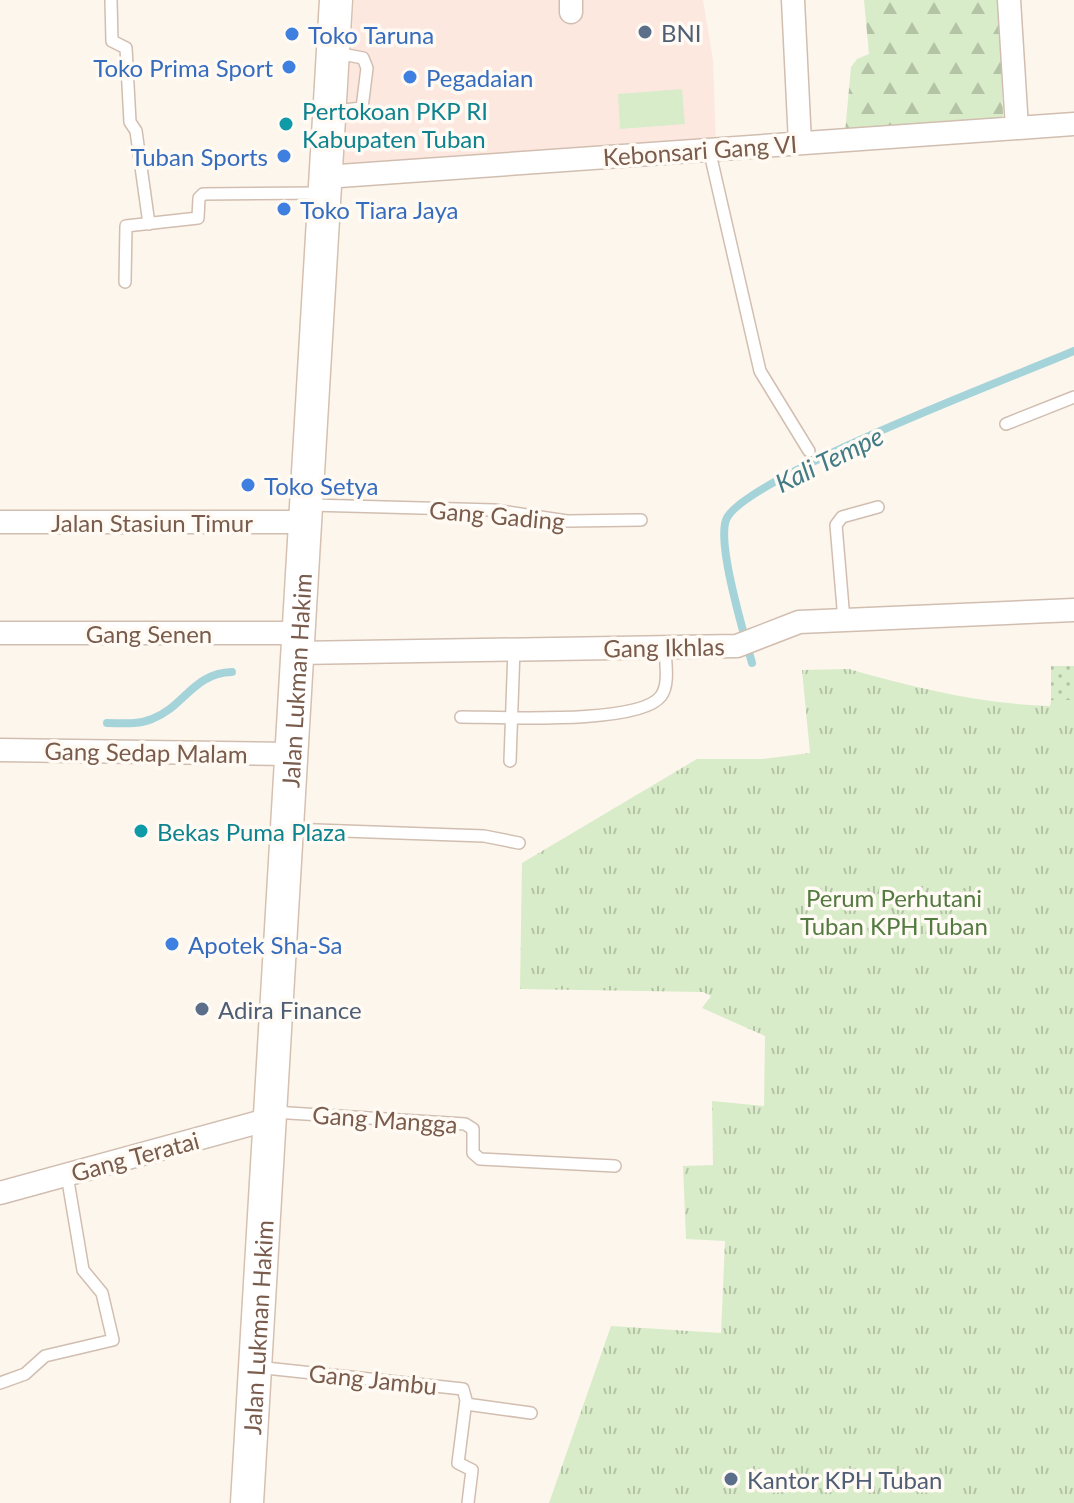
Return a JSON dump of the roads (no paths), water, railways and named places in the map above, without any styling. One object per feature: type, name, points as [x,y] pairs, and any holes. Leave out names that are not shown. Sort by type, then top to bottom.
[{"type":"main road","name":"Jalan Lukman Hakim","points":[[247,1503],[336,0]]},
{"type":"street","points":[[793,0],[800,143]]},
{"type":"street","points":[[1009,0],[1017,128]]},
{"type":"street","name":"Kebonsari Gang VI","points":[[324,185],[709,149],[1074,124]]},
{"type":"street","name":"Jalan Stasiun Timur","points":[[0,522],[305,513]]},
{"type":"street","name":"Gang Ikhlas","points":[[298,643],[514,649],[737,646],[799,622],[1074,610]]},
{"type":"street","name":"Gang Senen","points":[[0,633],[298,643]]},
{"type":"street","name":"Gang Sedap Malam","points":[[0,750],[291,754]]},
{"type":"street","name":"Gang Teratai","points":[[0,1193],[270,1115]]},
{"type":"lane","points":[[111,0],[113,43],[126,48],[130,122],[136,131],[149,224]]},
{"type":"lane","points":[[709,149],[760,371],[809,451]]},
{"type":"lane","points":[[125,282],[124,228],[198,218],[199,198],[203,194],[324,185]]},
{"type":"lane","points":[[1006,424],[1074,397]]},
{"type":"lane","points":[[844,620],[836,525],[842,517],[878,507]]},
{"type":"lane","name":"Gang Gading","points":[[305,513],[494,510],[567,521],[641,520]]},
{"type":"lane","points":[[461,717],[605,715],[649,706],[665,690],[665,647]]},
{"type":"lane","points":[[510,761],[514,649]]},
{"type":"lane","points":[[287,829],[467,835],[519,843]]},
{"type":"lane","name":"Gang Mangga","points":[[270,1115],[465,1124],[473,1129],[473,1153],[480,1159],[615,1166]]},
{"type":"lane","points":[[0,1383],[29,1372],[48,1354],[113,1341],[102,1293],[83,1270],[67,1175]]},
{"type":"lane","name":"Gang Jambu","points":[[255,1367],[460,1388],[466,1393],[466,1404],[458,1463],[472,1470],[468,1503]]},
{"type":"lane","points":[[466,1404],[531,1413]]},
{"type":"waterway","name":"Kali Tempe","points":[[752,663],[733,590],[724,532],[726,520],[743,502],[828,455],[1074,351]]},
{"type":"waterway","points":[[107,723],[136,723],[152,719],[173,707],[208,678],[232,672]]},
{"type":"place","name":"BNI","points":[[645,32]]},
{"type":"place","name":"Toko Taruna","points":[[292,34]]},
{"type":"place","name":"Toko Prima Sport","points":[[289,67]]},
{"type":"place","name":"Pegadaian","points":[[410,77]]},
{"type":"place","name":"Pertokoan PKP RI Kabupaten Tuban","points":[[286,124]]},
{"type":"place","name":"Tuban Sports","points":[[284,156]]},
{"type":"place","name":"Toko Tiara Jaya","points":[[284,209]]},
{"type":"place","name":"Toko Setya","points":[[248,485]]},
{"type":"place","name":"Bekas Puma Plaza","points":[[141,831]]},
{"type":"place","name":"Apotek Sha-Sa","points":[[172,944]]},
{"type":"place","name":"Adira Finance","points":[[202,1009]]},
{"type":"place","name":"Kantor KPH Tuban","points":[[731,1479]]},
{"type":"park label","name":"Perum Perhutani Tuban KPH Tuban","points":[[894,911]]}]
